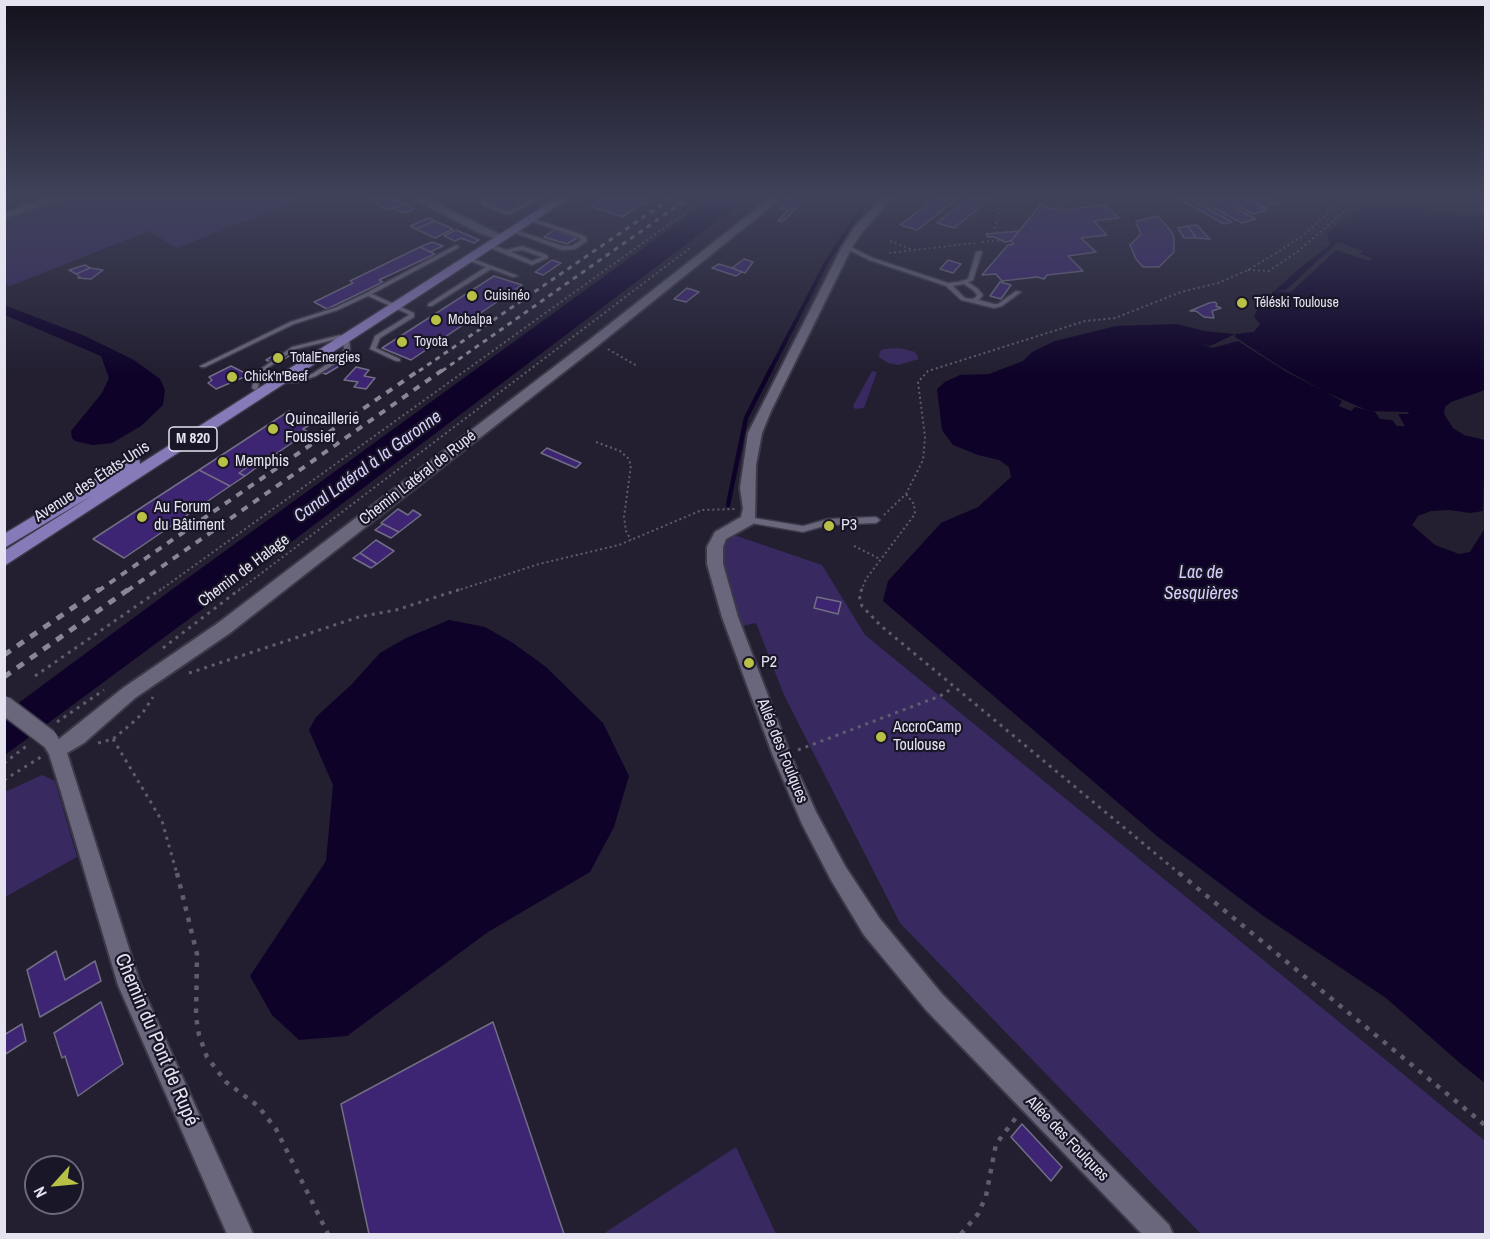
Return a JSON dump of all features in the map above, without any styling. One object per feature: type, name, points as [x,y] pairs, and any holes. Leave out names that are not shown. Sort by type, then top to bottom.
[{"type":"main road","name":"Avenue des États-Unis","points":[[4,542],[255,388],[394,307],[473,257]]},
{"type":"main road","name":"Avenue des États-Unis","points":[[4,560],[281,381],[343,338]]},
{"type":"street","name":"Chemin Latéral de Rupé","points":[[47,739],[77,737],[110,707],[224,628],[702,257]]},
{"type":"street","points":[[749,514],[747,488],[755,433],[842,257]]},
{"type":"street","name":"Allée des Foulques","points":[[749,514],[720,536],[715,547],[715,564],[730,617],[782,756],[809,818],[838,873],[872,927],[934,1002],[1160,1234]]},
{"type":"street","points":[[4,705],[47,739]]},
{"type":"street","name":"Chemin du Pont de Rupé","points":[[47,739],[129,985],[240,1234]]},
{"type":"lane","points":[[203,366],[292,323],[336,309],[438,257]]},
{"type":"lane","points":[[516,257],[532,264],[545,257]]},
{"type":"lane","points":[[869,257],[948,285],[963,299],[994,306],[1018,292]]},
{"type":"lane","points":[[948,285],[970,280],[977,257]]},
{"type":"lane","points":[[469,259],[515,276]]},
{"type":"lane","points":[[430,304],[490,267]]},
{"type":"lane","points":[[964,282],[980,295],[975,301]]},
{"type":"lane","points":[[368,294],[411,313],[412,316],[377,337],[373,349],[398,360]]},
{"type":"lane","points":[[749,514],[803,529],[828,522],[876,520]]},
{"type":"path","points":[[35,676],[106,629],[625,257]]},
{"type":"path","name":"Chemin de Halage","points":[[158,652],[679,257]]},
{"type":"path","points":[[876,520],[895,506],[906,494],[923,460],[924,437],[918,382],[928,370],[1085,321],[1115,318],[1181,292],[1218,283],[1247,271],[1269,257]]},
{"type":"path","points":[[1247,271],[1269,271],[1287,257]]},
{"type":"path","points":[[592,344],[611,351],[637,366]]},
{"type":"path","points":[[596,442],[620,451],[628,458],[631,465],[624,517],[626,531],[631,540]]},
{"type":"path","points":[[906,494],[914,504],[915,514],[872,568],[860,595],[862,606],[880,625],[953,687],[1485,1126]]},
{"type":"path","points":[[185,674],[359,617],[396,610],[539,564],[619,546],[702,510],[749,514]]},
{"type":"path","points":[[854,546],[880,559]]},
{"type":"path","points":[[4,780],[47,739],[110,686]]},
{"type":"path","points":[[782,756],[940,696],[953,687]]},
{"type":"path","points":[[77,737],[85,742],[96,743],[113,739],[142,714],[158,690]]},
{"type":"path","points":[[4,763],[47,739]]},
{"type":"path","points":[[113,739],[162,821],[191,923],[197,954],[196,1017],[199,1035],[207,1057],[226,1082],[258,1106],[276,1129],[328,1234]]},
{"type":"path","points":[[961,1234],[978,1214],[986,1196],[996,1144],[1029,1100]]},
{"type":"shaded area","points":[[5,257],[84,257],[10,286],[5,284]]},
{"type":"shaded area","points":[[899,348],[915,352],[919,359],[898,365],[888,363],[879,357],[880,351],[884,349]]},
{"type":"shaded area","points":[[872,371],[877,372],[864,408],[855,409],[853,406]]},
{"type":"shaded area","points":[[731,534],[822,565],[865,635],[1485,1141],[1485,1234],[1201,1234],[900,923],[784,695],[756,623],[742,626],[721,552]]},
{"type":"shaded area","points":[[42,775],[55,781],[77,857],[5,897],[5,792]]},
{"type":"shaded area","points":[[736,1147],[776,1234],[603,1234]]},
{"type":"water","name":"Canal Latéral à la Garonne","points":[[631,257],[669,257],[5,755],[5,713]]},
{"type":"water","name":"Lac de Sesquières","points":[[1314,257],[1485,257],[1485,390],[1451,402],[1445,407],[1444,414],[1453,428],[1464,435],[1485,440],[1483,511],[1470,513],[1450,510],[1431,511],[1418,516],[1412,525],[1435,545],[1459,554],[1470,552],[1485,528],[1485,1083],[1386,998],[1262,915],[1158,837],[883,601],[888,581],[941,523],[978,507],[1011,477],[1009,467],[999,460],[953,445],[942,430],[937,389],[945,382],[960,375],[989,374],[1023,361],[1032,352],[1055,341],[1116,326],[1177,324],[1204,331],[1235,334],[1254,332],[1260,324],[1254,317],[1259,305]]},
{"type":"water","points":[[4,305],[85,336],[134,360],[160,379],[165,390],[163,405],[141,426],[112,443],[93,445],[75,441],[71,431],[102,393],[109,378],[101,356],[5,315]]},
{"type":"water","points":[[449,620],[485,627],[513,643],[546,667],[603,723],[629,776],[614,827],[590,872],[488,932],[347,1036],[299,1040],[272,1015],[250,976],[326,861],[333,785],[309,730],[316,717],[351,685],[380,653],[406,638]]},
{"type":"pier","points":[[1322,257],[1329,257],[1291,292],[1274,291],[1286,290]]},
{"type":"pier","points":[[1356,257],[1372,258],[1369,261]]},
{"type":"pier","points":[[1235,334],[1235,337],[1279,366],[1325,392],[1366,410],[1355,407],[1351,411],[1339,406],[1342,401],[1285,371],[1238,341],[1212,348],[1200,343],[1210,346]]},
{"type":"pier","points":[[1371,411],[1408,412],[1409,414],[1398,414],[1405,426],[1397,426],[1392,420],[1380,419],[1375,412]]},
{"type":"building","points":[[400,257],[429,257],[379,280],[383,282],[327,309],[314,302],[353,283],[350,281]]},
{"type":"building","points":[[998,257],[1069,257],[1083,271],[1047,275],[1044,279],[1037,277],[1002,281],[996,274],[982,275]]},
{"type":"building","points":[[1135,257],[1169,257],[1159,267],[1143,267]]},
{"type":"building","points":[[744,259],[753,262],[745,273],[732,268]]},
{"type":"building","points":[[552,260],[561,263],[543,275],[535,272]]},
{"type":"building","points":[[948,260],[961,264],[953,273],[940,269]]},
{"type":"building","points":[[719,264],[742,272],[736,276],[712,268]]},
{"type":"building","points":[[85,265],[90,268],[76,274],[69,270]]},
{"type":"building","points":[[90,268],[103,270],[91,279],[78,278],[80,277],[76,274]]},
{"type":"building","points":[[494,276],[522,285],[411,360],[382,348]]},
{"type":"building","points":[[1000,282],[1011,285],[1001,299],[990,296]]},
{"type":"building","points":[[687,288],[699,292],[686,302],[674,299]]},
{"type":"building","points":[[1215,302],[1216,306],[1221,308],[1212,311],[1214,318],[1204,317],[1196,311],[1190,311]]},
{"type":"building","points":[[280,352],[289,356],[275,364],[266,360]]},
{"type":"building","points":[[339,356],[349,360],[326,374],[316,371]]},
{"type":"building","points":[[231,366],[249,375],[216,389],[208,383],[212,380],[209,377]]},
{"type":"building","points":[[356,367],[369,370],[364,376],[375,378],[366,389],[354,387],[358,382],[344,380]]},
{"type":"building","points":[[289,411],[313,423],[303,429],[308,432],[264,462],[259,459],[239,473],[245,476],[230,486],[199,470]]},
{"type":"building","points":[[547,448],[581,463],[576,468],[541,453]]},
{"type":"building","points":[[259,459],[264,462],[245,476],[239,473]]},
{"type":"building","points":[[199,470],[230,486],[124,558],[93,539]]},
{"type":"building","points":[[398,509],[408,515],[413,510],[421,515],[399,532],[381,523]]},
{"type":"building","points":[[383,524],[399,532],[391,538],[375,530]]},
{"type":"building","points":[[376,540],[394,551],[377,564],[360,553]]},
{"type":"building","points":[[360,553],[377,564],[371,568],[353,558]]},
{"type":"building","points":[[817,597],[841,602],[838,614],[814,608]]},
{"type":"building","points":[[56,951],[65,980],[95,961],[101,981],[40,1017],[27,970]]},
{"type":"building","points":[[101,1002],[123,1064],[78,1096],[65,1056],[62,1058],[54,1033]]},
{"type":"building","points":[[493,1022],[564,1234],[369,1234],[341,1104]]},
{"type":"building","points":[[22,1024],[26,1041],[4,1055],[4,1035]]},
{"type":"building","points":[[1022,1124],[1062,1167],[1051,1181],[1011,1137]]},
{"type":"waterway","points":[[770,371],[830,257]]},
{"type":"waterway","points":[[728,505],[746,418],[771,369]]},
{"type":"railway","points":[[419,371],[586,257]]},
{"type":"railway","points":[[442,371],[605,257]]},
{"type":"railway","points":[[98,591],[421,369]]},
{"type":"railway","points":[[127,591],[444,369]]},
{"type":"railway","points":[[4,655],[100,589]]},
{"type":"railway","points":[[4,677],[129,589]]},
{"type":"place","name":"Cuisinéo","points":[[472,296]]},
{"type":"place","name":"Téléski Toulouse","points":[[1242,303]]},
{"type":"place","name":"Mobalpa","points":[[436,320]]},
{"type":"place","name":"Toyota","points":[[402,342]]},
{"type":"place","name":"TotalEnergies","points":[[278,358]]},
{"type":"place","name":"Chick'n'Beef","points":[[232,377]]},
{"type":"place","name":"Quincaillerie Foussier","points":[[273,429]]},
{"type":"place","name":"Memphis","points":[[223,462]]},
{"type":"place","name":"Au Forum du Bâtiment","points":[[142,517]]},
{"type":"place","name":"P3","points":[[829,526]]},
{"type":"place","name":"P2","points":[[749,663]]},
{"type":"place","name":"AccroCamp Toulouse","points":[[881,737]]}]
